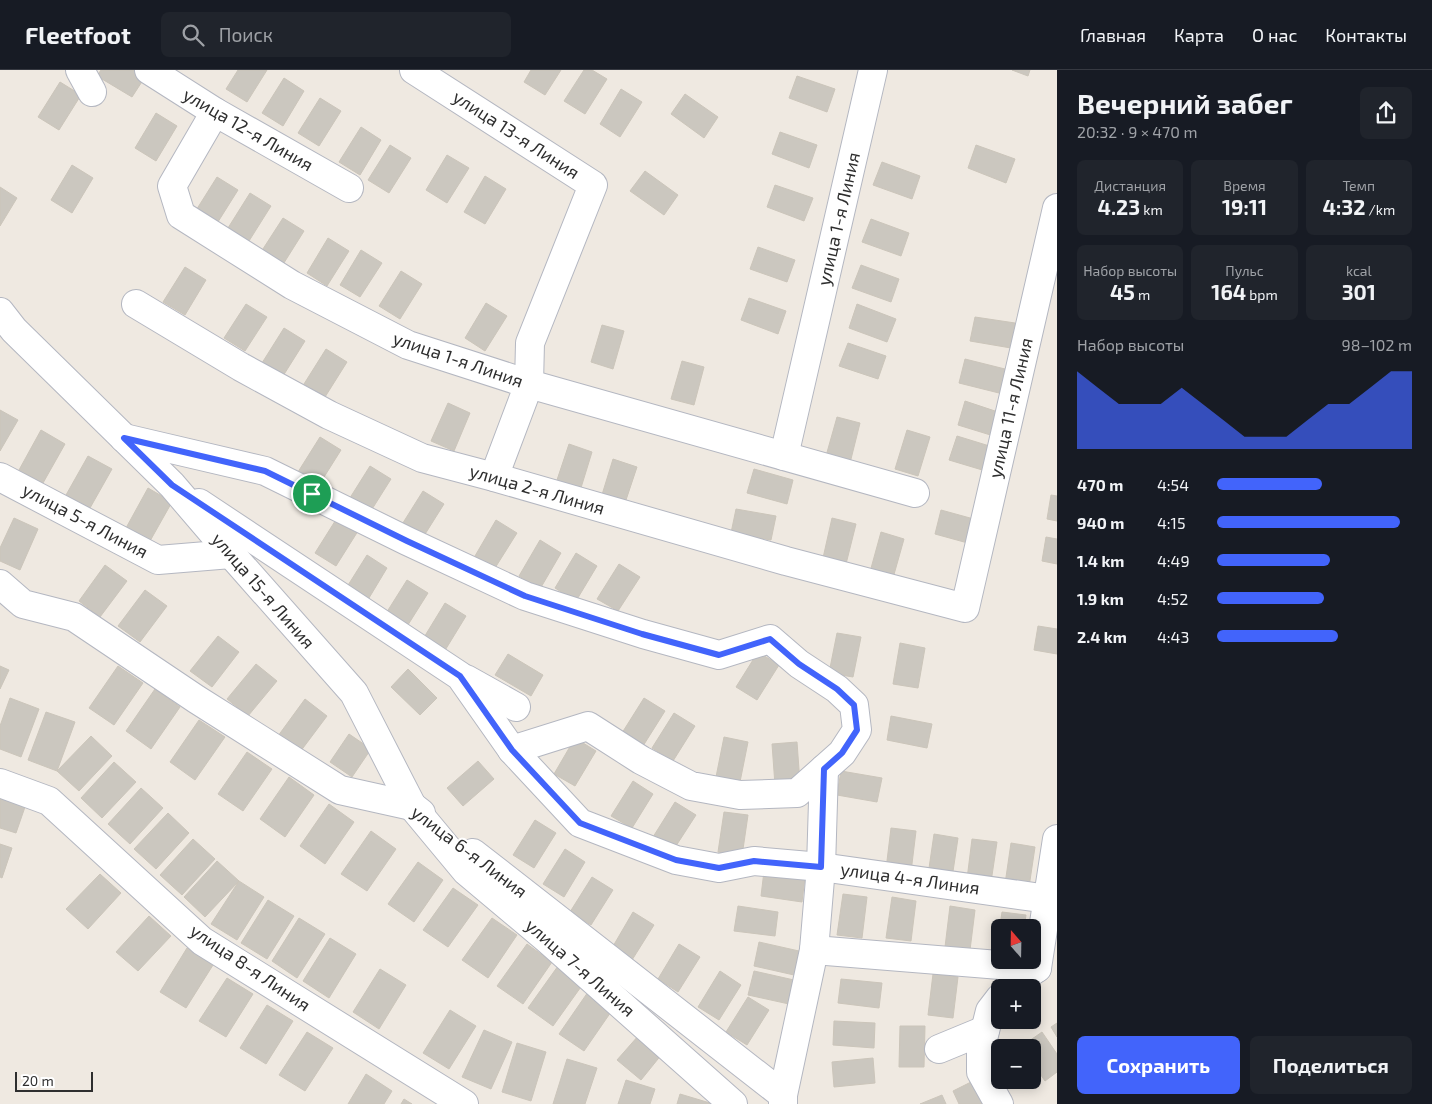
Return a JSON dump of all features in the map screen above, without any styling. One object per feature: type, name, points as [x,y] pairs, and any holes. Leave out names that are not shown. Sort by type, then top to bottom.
[{"type":"street","name":"улица 12-я Линия","points":[[149,70],[216,112],[349,188]]},
{"type":"street","name":"улица 13-я Линия","points":[[414,70],[593,185],[530,343],[529,384]]},
{"type":"street","name":"улица 1-я Линия","points":[[784,456],[873,70]]},
{"type":"street","name":"улица 1-я Линия","points":[[216,112],[172,186],[182,215],[292,285],[408,346],[529,384],[914,493]]},
{"type":"street","name":"улица 11-я Линия","points":[[965,608],[1057,208]]},
{"type":"street","name":"улица 2-я Линия","points":[[136,304],[329,415],[422,458],[494,477],[786,562],[965,608]]},
{"type":"street","name":"улица 15-я Линия","points":[[5,324],[172,485],[230,554],[354,693],[412,806]]},
{"type":"street","points":[[494,477],[529,384]]},
{"type":"street","points":[[124,438],[265,471],[407,541],[525,596],[642,634],[719,655],[770,639],[799,664],[837,689],[854,705],[857,730],[842,753],[797,793],[740,795],[691,786],[641,760],[588,726],[512,750]]},
{"type":"street","name":"улица 5-я Линия","points":[[0,477],[158,560],[230,554]]},
{"type":"street","name":"улица 4-я Линия","points":[[172,485],[460,676],[516,707]]},
{"type":"street","name":"улица 6-я Линия","points":[[0,584],[23,604],[74,617],[196,699],[340,790],[412,806],[783,1099]]},
{"type":"street","name":"улица 4-я Линия","points":[[460,676],[512,750],[580,823],[676,860],[719,868],[754,861],[821,867],[1048,899]]},
{"type":"street","points":[[783,1099],[814,950],[821,867],[824,769]]},
{"type":"street","name":"улица 8-я Линия","points":[[0,783],[49,801],[202,941],[464,1104]]},
{"type":"street","name":"улица 7-я Линия","points":[[412,806],[466,871],[547,938],[733,1104]]},
{"type":"street","points":[[1041,943],[1057,839]]},
{"type":"street","points":[[814,950],[991,964]]},
{"type":"street","points":[[1021,979],[1036,969]]},
{"type":"street","points":[[991,1010],[981,1047],[981,1072],[999,1104]]},
{"type":"street","points":[[939,1050],[985,1030]]},
{"type":"building","points":[[101,70],[134,70],[145,77],[132,97],[97,76]]},
{"type":"building","points":[[238,70],[267,70],[247,102],[226,89]]},
{"type":"building","points":[[531,70],[561,70],[545,95],[524,82]]},
{"type":"building","points":[[584,70],[592,70],[607,79],[585,114],[564,101]]},
{"type":"building","points":[[1012,70],[1030,70],[1028,76]]},
{"type":"building","points":[[797,76],[835,89],[827,112],[789,98]]},
{"type":"building","points":[[284,78],[304,91],[283,126],[262,113]]},
{"type":"building","points":[[60,82],[81,95],[59,130],[38,117]]},
{"type":"building","points":[[621,89],[642,102],[620,137],[600,124]]},
{"type":"building","points":[[685,94],[718,117],[704,138],[671,114]]},
{"type":"building","points":[[320,98],[341,111],[319,146],[298,133]]},
{"type":"building","points":[[156,113],[177,126],[156,161],[135,148]]},
{"type":"building","points":[[361,127],[381,140],[360,175],[339,162]]},
{"type":"building","points":[[780,132],[817,145],[809,168],[772,154]]},
{"type":"building","points":[[390,145],[411,158],[389,193],[368,180]]},
{"type":"building","points":[[976,145],[1015,159],[1006,183],[968,168]]},
{"type":"building","points":[[447,155],[469,168],[447,203],[426,190]]},
{"type":"building","points":[[882,162],[920,176],[912,199],[873,185]]},
{"type":"building","points":[[72,165],[93,178],[72,213],[51,200]]},
{"type":"building","points":[[645,171],[678,195],[664,215],[630,191]]},
{"type":"building","points":[[485,176],[506,189],[485,224],[464,212]]},
{"type":"building","points":[[217,177],[238,190],[216,225],[195,212]]},
{"type":"building","points":[[775,185],[813,198],[804,221],[767,207]]},
{"type":"building","points":[[0,187],[17,198],[0,226]]},
{"type":"building","points":[[250,193],[271,206],[249,241],[228,228]]},
{"type":"building","points":[[283,218],[304,231],[282,266],[261,252]]},
{"type":"building","points":[[871,219],[909,233],[901,256],[862,242]]},
{"type":"building","points":[[328,238],[349,251],[327,286],[307,273]]},
{"type":"building","points":[[758,247],[795,260],[787,282],[750,269]]},
{"type":"building","points":[[361,250],[382,263],[360,297],[340,285]]},
{"type":"building","points":[[861,265],[899,279],[891,302],[852,288]]},
{"type":"building","points":[[185,267],[206,280],[185,315],[163,302]]},
{"type":"building","points":[[401,271],[422,284],[400,319],[379,306]]},
{"type":"building","points":[[749,298],[786,311],[778,334],[741,320]]},
{"type":"building","points":[[486,303],[507,316],[485,351],[465,338]]},
{"type":"building","points":[[246,304],[267,317],[245,351],[224,338]]},
{"type":"building","points":[[857,304],[896,319],[887,342],[849,328]]},
{"type":"building","points":[[975,317],[1015,323],[1011,348],[970,341]]},
{"type":"building","points":[[602,325],[624,331],[613,369],[591,362]]},
{"type":"building","points":[[284,328],[305,341],[283,376],[262,363]]},
{"type":"building","points":[[848,343],[886,356],[878,379],[839,366]]},
{"type":"building","points":[[326,349],[347,362],[325,397],[304,384]]},
{"type":"building","points":[[965,359],[1005,369],[999,393],[959,383]]},
{"type":"building","points":[[682,361],[704,367],[694,405],[671,399]]},
{"type":"building","points":[[965,401],[1004,414],[997,437],[958,425]]},
{"type":"building","points":[[448,403],[470,413],[454,451],[431,441]]},
{"type":"building","points":[[0,410],[18,420],[0,451]]},
{"type":"building","points":[[837,417],[860,423],[850,463],[826,456]]},
{"type":"building","points":[[41,430],[65,444],[43,483],[19,470]]},
{"type":"building","points":[[907,430],[930,437],[918,476],[895,469]]},
{"type":"building","points":[[957,436],[996,448],[989,472],[949,460]]},
{"type":"building","points":[[320,437],[341,450],[319,485],[298,472]]},
{"type":"building","points":[[569,444],[592,452],[580,491],[556,483]]},
{"type":"building","points":[[88,456],[112,469],[90,508],[66,495]]},
{"type":"building","points":[[613,459],[637,467],[624,506],[601,498]]},
{"type":"building","points":[[370,466],[391,479],[369,514],[348,501]]},
{"type":"building","points":[[754,469],[793,480],[787,504],[747,493]]},
{"type":"building","points":[[148,488],[172,502],[150,541],[126,528]]},
{"type":"building","points":[[423,491],[444,504],[422,539],[401,526]]},
{"type":"building","points":[[1051,495],[1057,496],[1057,521],[1047,519]]},
{"type":"building","points":[[736,509],[776,516],[771,540],[731,533]]},
{"type":"building","points":[[941,510],[981,521],[975,545],[935,534]]},
{"type":"building","points":[[14,518],[38,529],[20,570],[0,561],[0,548]]},
{"type":"building","points":[[337,518],[358,531],[336,566],[315,553]]},
{"type":"building","points":[[832,518],[856,524],[846,564],[823,558]]},
{"type":"building","points":[[496,520],[517,533],[495,568],[475,556]]},
{"type":"building","points":[[881,532],[904,539],[893,578],[870,572]]},
{"type":"building","points":[[1046,537],[1057,539],[1057,564],[1042,561]]},
{"type":"building","points":[[540,540],[561,553],[540,589],[519,576]]},
{"type":"building","points":[[576,553],[597,566],[576,601],[555,588]]},
{"type":"building","points":[[367,555],[387,568],[366,603],[345,590]]},
{"type":"building","points":[[619,564],[640,577],[618,611],[597,599]]},
{"type":"building","points":[[105,565],[127,581],[100,617],[79,601]]},
{"type":"building","points":[[407,580],[428,593],[406,628],[385,615]]},
{"type":"building","points":[[145,590],[167,606],[140,642],[118,626]]},
{"type":"building","points":[[445,603],[466,616],[444,652],[423,639]]},
{"type":"building","points":[[1038,626],[1057,629],[1057,654],[1034,650]]},
{"type":"building","points":[[837,633],[861,637],[853,677],[829,673]]},
{"type":"building","points":[[218,636],[239,652],[212,687],[190,671]]},
{"type":"building","points":[[900,643],[925,648],[918,688],[893,684]]},
{"type":"building","points":[[758,652],[779,665],[757,700],[736,687]]},
{"type":"building","points":[[508,654],[543,675],[531,696],[495,675]]},
{"type":"building","points":[[256,664],[277,681],[248,716],[227,699]]},
{"type":"building","points":[[0,666],[9,670],[0,689]]},
{"type":"building","points":[[118,666],[143,683],[114,725],[89,708]]},
{"type":"building","points":[[408,669],[437,698],[420,715],[391,687]]},
{"type":"building","points":[[155,689],[180,707],[151,749],[126,731]]},
{"type":"building","points":[[10,698],[39,709],[21,757],[0,749],[0,726]]},
{"type":"building","points":[[644,698],[665,711],[643,746],[622,733]]},
{"type":"building","points":[[305,699],[327,716],[300,752],[278,736]]},
{"type":"building","points":[[46,712],[75,722],[57,771],[28,760]]},
{"type":"building","points":[[674,713],[695,726],[673,761],[652,748]]},
{"type":"building","points":[[891,716],[932,724],[927,748],[887,740]]},
{"type":"building","points":[[199,720],[225,737],[195,780],[170,762]]},
{"type":"building","points":[[349,734],[371,749],[352,777],[330,762]]},
{"type":"building","points":[[91,736],[112,756],[79,791],[57,771]]},
{"type":"building","points":[[724,737],[748,742],[740,782],[716,777]]},
{"type":"building","points":[[575,738],[596,751],[575,786],[554,774]]},
{"type":"building","points":[[797,742],[800,783],[775,785],[772,744]]},
{"type":"building","points":[[247,752],[272,769],[243,811],[218,794]]},
{"type":"building","points":[[478,761],[494,779],[463,806],[447,788]]},
{"type":"building","points":[[114,762],[136,782],[102,818],[81,798]]},
{"type":"building","points":[[841,771],[882,778],[877,802],[837,795]]},
{"type":"building","points":[[289,777],[314,795],[285,837],[260,819]]},
{"type":"building","points":[[633,781],[653,794],[632,828],[611,816]]},
{"type":"building","points":[[141,788],[163,808],[130,844],[108,824]]},
{"type":"building","points":[[0,796],[26,804],[16,833],[0,828]]},
{"type":"building","points":[[675,802],[696,815],[674,849],[653,837]]},
{"type":"building","points":[[329,804],[354,822],[325,864],[300,846]]},
{"type":"building","points":[[724,812],[748,815],[742,856],[718,852]]},
{"type":"building","points":[[168,813],[189,833],[156,869],[134,849]]},
{"type":"building","points":[[535,820],[556,833],[534,868],[513,855]]},
{"type":"building","points":[[891,828],[916,831],[911,872],[886,869]]},
{"type":"building","points":[[371,831],[396,849],[367,891],[341,874]]},
{"type":"building","points":[[934,834],[958,838],[952,878],[928,875]]},
{"type":"building","points":[[193,839],[215,859],[182,895],[160,875]]},
{"type":"building","points":[[972,839],[997,842],[991,882],[967,879]]},
{"type":"building","points":[[1011,843],[1035,847],[1029,887],[1005,884]]},
{"type":"building","points":[[0,844],[12,848],[2,878],[0,877]]},
{"type":"building","points":[[565,849],[585,862],[564,897],[543,884]]},
{"type":"building","points":[[217,861],[239,881],[205,917],[184,897]]},
{"type":"building","points":[[418,862],[443,880],[414,922],[388,904]]},
{"type":"building","points":[[764,871],[805,877],[802,902],[761,896]]},
{"type":"building","points":[[100,874],[121,893],[88,929],[66,909]]},
{"type":"building","points":[[592,877],[613,890],[591,925],[570,912]]},
{"type":"building","points":[[239,881],[264,897],[237,940],[211,924]]},
{"type":"building","points":[[453,888],[478,905],[448,947],[423,930]]},
{"type":"building","points":[[843,894],[867,897],[862,938],[837,935]]},
{"type":"building","points":[[892,897],[916,901],[911,941],[886,938]]},
{"type":"building","points":[[268,900],[294,916],[267,959],[241,943]]},
{"type":"building","points":[[738,906],[778,912],[775,936],[734,931]]},
{"type":"building","points":[[950,906],[975,910],[970,950],[945,947]]},
{"type":"building","points":[[633,912],[654,925],[632,960],[612,948]]},
{"type":"building","points":[[1002,912],[1026,915],[1025,919],[1001,919]]},
{"type":"building","points":[[149,916],[171,936],[138,971],[116,952]]},
{"type":"building","points":[[299,918],[325,934],[297,978],[272,961]]},
{"type":"building","points":[[492,918],[517,935],[488,978],[462,960]]},
{"type":"building","points":[[330,938],[356,954],[329,998],[303,981]]},
{"type":"building","points":[[759,942],[799,951],[794,975],[754,966]]},
{"type":"building","points":[[527,944],[552,962],[523,1004],[497,986]]},
{"type":"building","points":[[679,944],[700,957],[678,992],[658,979]]},
{"type":"building","points":[[187,948],[213,965],[186,1008],[160,992]]},
{"type":"building","points":[[558,966],[583,984],[553,1026],[528,1008]]},
{"type":"building","points":[[380,969],[406,985],[379,1029],[353,1012]]},
{"type":"building","points":[[720,971],[741,985],[719,1020],[698,1007]]},
{"type":"building","points":[[754,971],[794,980],[789,1004],[748,995]]},
{"type":"building","points":[[933,974],[958,977],[953,1018],[928,1015]]},
{"type":"building","points":[[227,978],[253,994],[226,1037],[199,1021]]},
{"type":"building","points":[[841,979],[882,983],[879,1008],[838,1003]]},
{"type":"building","points":[[588,992],[613,1009],[584,1051],[559,1034]]},
{"type":"building","points":[[748,997],[769,1010],[747,1045],[726,1032]]},
{"type":"building","points":[[267,1005],[293,1021],[266,1064],[240,1048]]},
{"type":"building","points":[[450,1010],[476,1026],[449,1069],[423,1053]]},
{"type":"building","points":[[834,1021],[875,1023],[874,1048],[833,1045]]},
{"type":"building","points":[[1057,1023],[1057,1037],[1051,1027]]},
{"type":"building","points":[[900,1026],[925,1026],[924,1067],[899,1067]]},
{"type":"building","points":[[484,1030],[512,1042],[491,1089],[462,1077]]},
{"type":"building","points":[[307,1032],[333,1048],[305,1091],[279,1075]]},
{"type":"building","points":[[1042,1032],[1057,1054],[1057,1072],[1045,1081],[1041,1075],[1041,1039],[1032,1039]]},
{"type":"building","points":[[639,1035],[662,1054],[641,1080],[617,1060]]},
{"type":"building","points":[[517,1043],[546,1052],[531,1101],[502,1092]]},
{"type":"building","points":[[873,1058],[875,1083],[834,1087],[832,1062]]},
{"type":"building","points":[[567,1059],[597,1068],[585,1104],[553,1104]]},
{"type":"building","points":[[366,1074],[392,1091],[384,1104],[348,1104]]},
{"type":"building","points":[[626,1080],[655,1089],[650,1104],[618,1104]]},
{"type":"building","points":[[975,1080],[986,1104],[959,1104],[953,1091]]},
{"type":"building","points":[[680,1094],[710,1103],[710,1104],[677,1104]]},
{"type":"building","points":[[942,1095],[946,1104],[920,1104]]},
{"type":"building","points":[[404,1099],[412,1104],[401,1104]]},
{"type":"route","points":[[124,438],[265,471],[312,494],[525,596],[642,634],[719,655],[770,639],[799,664],[837,689],[854,705],[857,730],[842,753],[824,769],[821,867],[754,861],[719,868],[676,860],[580,823],[512,750],[460,676],[172,485],[124,438]]}]
